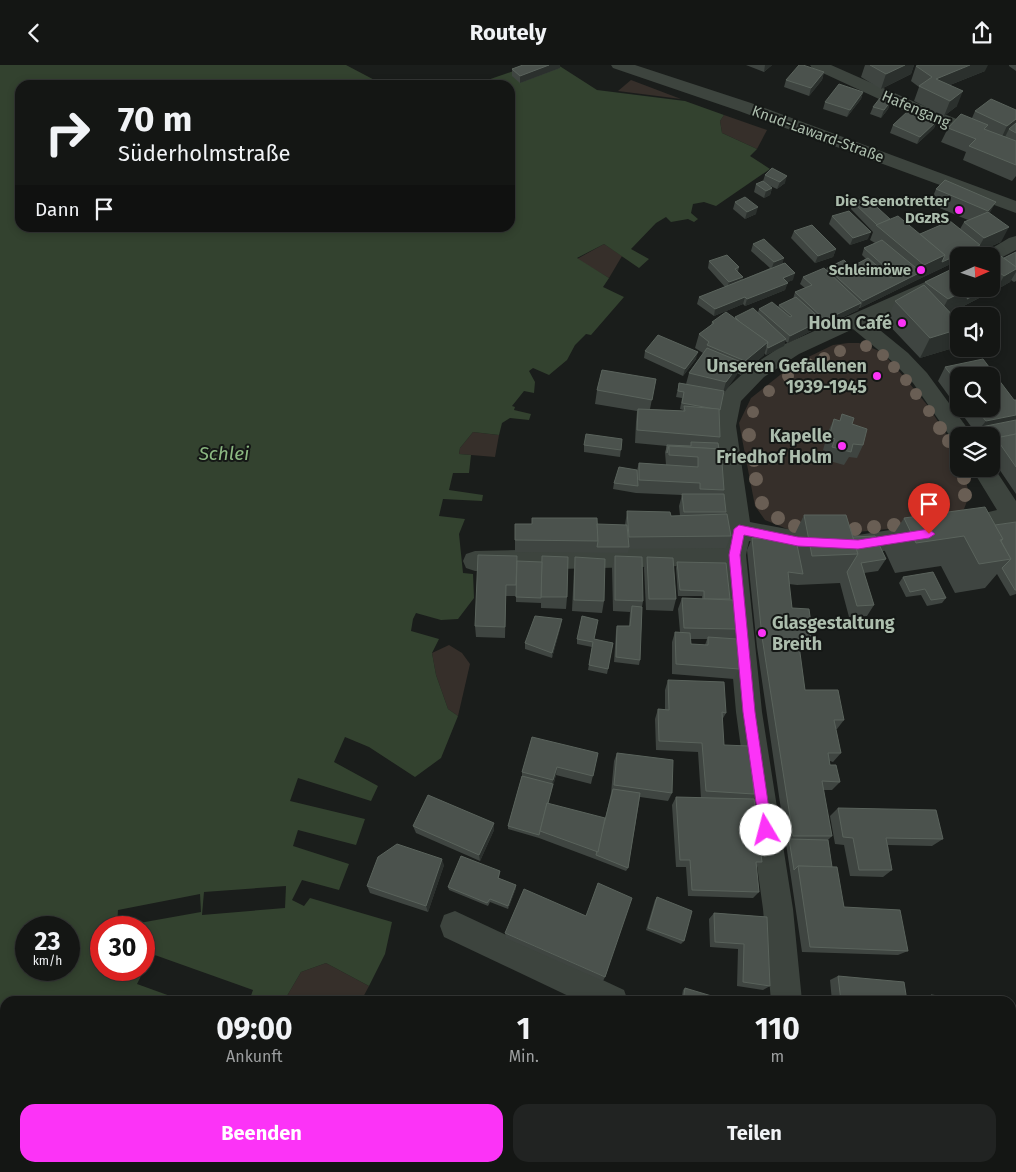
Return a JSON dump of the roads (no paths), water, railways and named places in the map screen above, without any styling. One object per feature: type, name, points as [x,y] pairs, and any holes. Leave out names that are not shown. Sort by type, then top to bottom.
[{"type":"street","name":"Knud-Laward-Straße","points":[[619,65],[745,107],[1016,207]]},
{"type":"street","name":"Hafengang","points":[[818,65],[911,107],[1016,149]]},
{"type":"street","points":[[1000,252],[1016,243]]},
{"type":"street","points":[[786,996],[778,909],[749,712],[734,555],[739,529],[725,426],[731,398],[757,372],[792,349],[950,277]]},
{"type":"street","points":[[856,321],[901,357],[920,378],[955,427]]},
{"type":"street","points":[[739,529],[798,541],[858,545],[1014,519],[988,477]]},
{"type":"street","points":[[475,561],[734,555]]},
{"type":"street","points":[[455,927],[602,996]]},
{"type":"water","name":"Schlei","points":[[0,65],[346,65],[374,80],[15,80],[15,232],[515,232],[515,80],[488,80],[531,65],[558,65],[597,90],[685,101],[724,115],[720,121],[722,133],[757,149],[750,156],[770,169],[716,206],[704,202],[693,204],[691,213],[698,219],[694,222],[688,219],[671,222],[666,217],[656,223],[631,249],[649,259],[639,268],[604,244],[577,258],[609,278],[603,287],[624,297],[591,335],[586,334],[575,345],[567,360],[549,375],[533,368],[529,371],[535,382],[534,393],[524,391],[512,406],[515,407],[514,410],[531,414],[529,420],[510,418],[502,423],[499,435],[473,432],[460,448],[459,454],[471,455],[469,473],[453,473],[449,490],[483,495],[482,501],[443,499],[439,516],[465,519],[459,534],[463,573],[473,574],[474,598],[458,619],[441,620],[416,613],[411,631],[439,639],[432,653],[436,675],[448,709],[458,716],[441,758],[415,777],[369,747],[345,737],[334,762],[378,786],[371,801],[298,778],[290,801],[365,819],[356,845],[298,830],[293,846],[349,864],[339,890],[302,880],[292,900],[304,906],[310,898],[392,922],[385,954],[369,986],[326,963],[301,972],[287,996],[0,996]]},
{"type":"place","name":"Die Seenotretter DGzRS","points":[[959,210]]},
{"type":"place","name":"Schleimöwe","points":[[921,270]]},
{"type":"place","name":"Holm Café","points":[[902,323]]},
{"type":"place","name":"Unseren Gefallenen 1939-1945","points":[[877,376]]},
{"type":"place","name":"Kapelle Friedhof Holm","points":[[842,446]]},
{"type":"place","name":"Glasgestaltung Breith","points":[[762,633]]}]
